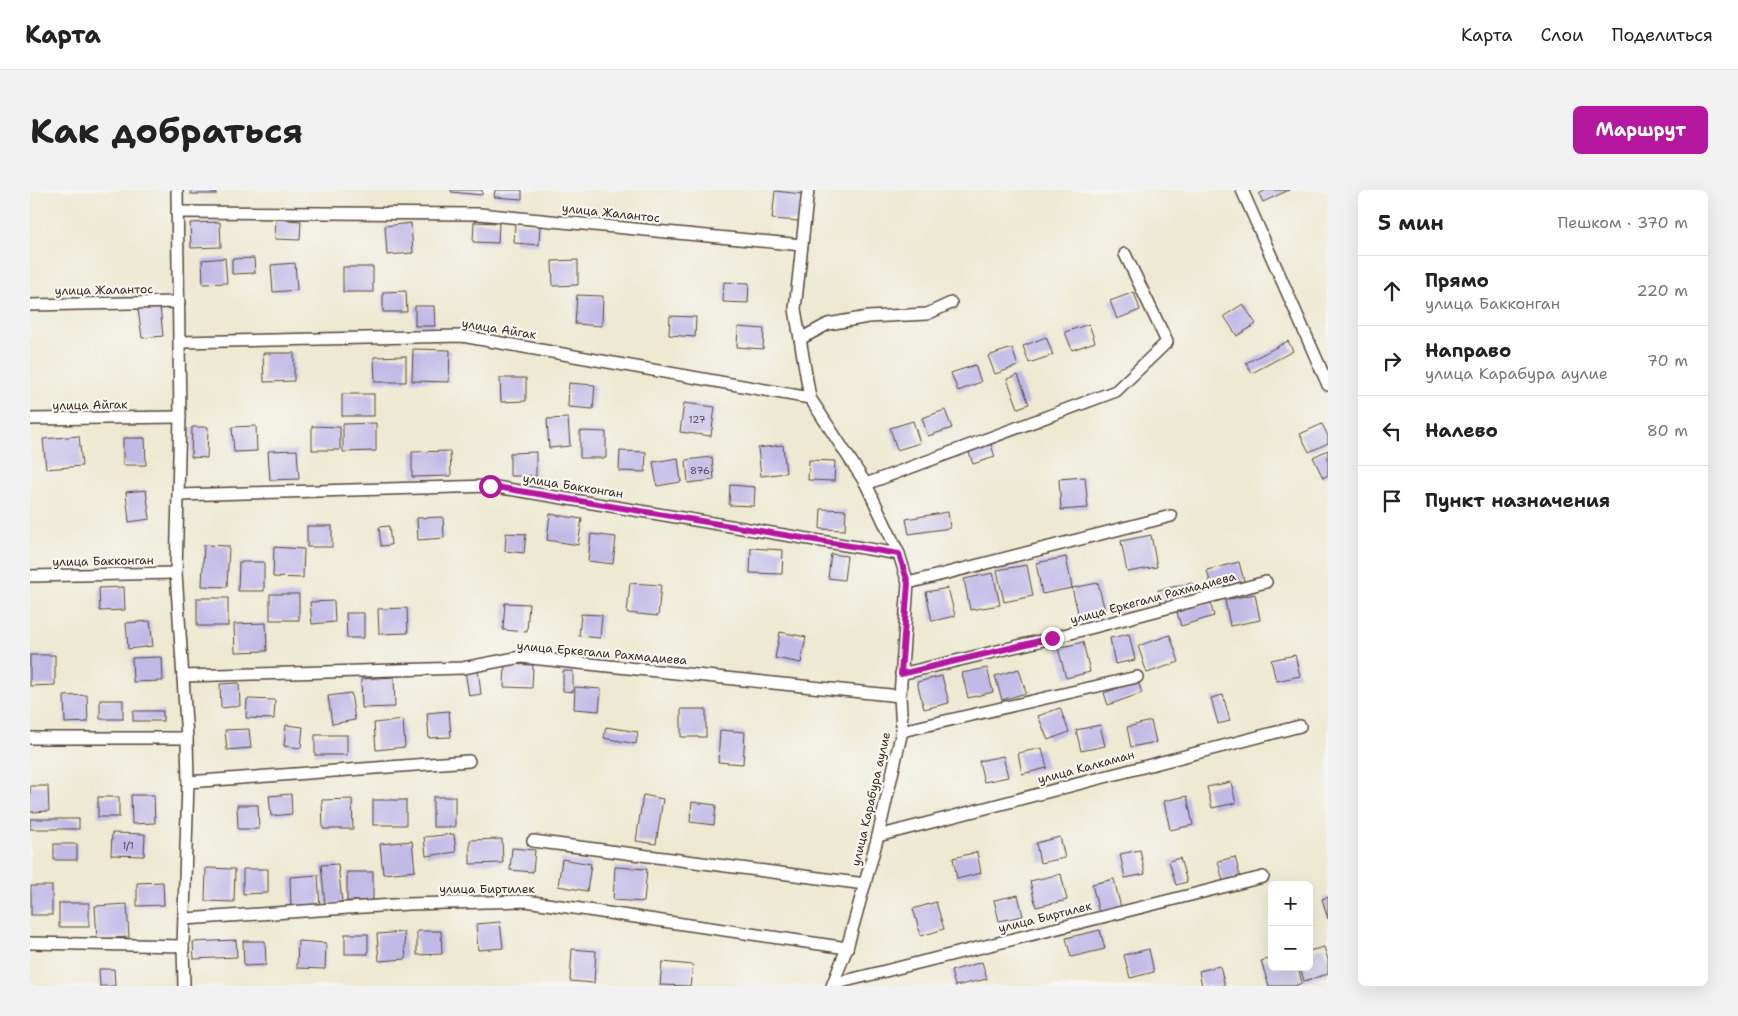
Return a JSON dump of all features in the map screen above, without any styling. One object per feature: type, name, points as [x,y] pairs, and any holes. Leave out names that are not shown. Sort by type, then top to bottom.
[{"type":"street","points":[[177,190],[180,417],[176,573],[187,738],[188,782],[183,946],[184,986]]},
{"type":"street","name":"улица Карабура аулие","points":[[808,190],[795,308],[810,398],[866,484],[899,554],[908,583],[900,696],[902,731],[865,884],[847,948],[832,985]]},
{"type":"street","points":[[1242,190],[1328,385]]},
{"type":"street","name":"улица Жалантос","points":[[178,212],[479,214],[802,245]]},
{"type":"street","points":[[866,484],[1116,391],[1167,342],[1125,254]]},
{"type":"street","name":"улица Жалантос","points":[[30,305],[179,302]]},
{"type":"street","points":[[800,339],[828,324],[868,317],[927,314],[950,303]]},
{"type":"street","name":"улица Айгак","points":[[180,342],[462,336],[810,398]]},
{"type":"street","name":"улица Айгак","points":[[30,420],[180,417]]},
{"type":"street","name":"улица Бакконган","points":[[179,495],[490,486],[899,554]]},
{"type":"street","points":[[908,583],[1171,516]]},
{"type":"street","name":"улица Бакконган","points":[[30,576],[176,573]]},
{"type":"street","name":"улица Еркегали Рахмадиева","points":[[901,674],[1052,638],[1266,582]]},
{"type":"street","name":"улица Еркегали Рахмадиева","points":[[183,676],[463,668],[521,657],[900,696]]},
{"type":"street","points":[[902,731],[1137,677]]},
{"type":"street","name":"улица Калкаман","points":[[878,836],[1300,726]]},
{"type":"street","points":[[30,738],[187,738]]},
{"type":"street","points":[[188,782],[469,761]]},
{"type":"street","points":[[533,841],[865,884]]},
{"type":"street","name":"улица Биртилек","points":[[832,985],[1264,877]]},
{"type":"street","name":"улица Биртилек","points":[[184,919],[408,904],[526,901],[847,948]]},
{"type":"street","points":[[30,943],[183,946]]},
{"type":"building","points":[[191,190],[216,190],[216,194],[191,194]]},
{"type":"building","points":[[451,190],[482,190],[482,195],[451,192]]},
{"type":"building","points":[[495,190],[522,190],[522,199],[494,197]]},
{"type":"building","points":[[1266,190],[1289,190],[1263,202],[1259,194]]},
{"type":"building","points":[[775,191],[802,194],[799,221],[772,219]]},
{"type":"building","points":[[276,219],[301,221],[300,240],[275,239]]},
{"type":"building","points":[[220,222],[221,247],[191,248],[190,223]]},
{"type":"building","points":[[474,222],[499,223],[498,243],[473,242]]},
{"type":"building","points":[[411,223],[413,253],[387,255],[385,226]]},
{"type":"building","points":[[515,223],[540,225],[539,245],[514,243]]},
{"type":"building","points":[[225,258],[227,283],[203,284],[202,260]]},
{"type":"building","points":[[254,258],[255,273],[232,274],[232,259]]},
{"type":"building","points":[[578,260],[578,285],[553,286],[552,261]]},
{"type":"building","points":[[295,263],[297,290],[273,292],[271,265]]},
{"type":"building","points":[[343,267],[373,267],[373,292],[343,292]]},
{"type":"building","points":[[724,282],[749,283],[748,303],[723,302]]},
{"type":"building","points":[[406,291],[407,312],[383,312],[383,292]]},
{"type":"building","points":[[1134,292],[1140,310],[1117,319],[1110,301]]},
{"type":"building","points":[[577,295],[603,296],[602,326],[575,324]]},
{"type":"building","points":[[1243,304],[1256,324],[1237,336],[1224,316]]},
{"type":"building","points":[[160,306],[163,336],[142,338],[138,309]]},
{"type":"building","points":[[415,306],[434,306],[435,326],[415,326]]},
{"type":"building","points":[[670,316],[696,317],[695,337],[669,335]]},
{"type":"building","points":[[1089,324],[1095,342],[1072,350],[1065,332]]},
{"type":"building","points":[[738,327],[764,329],[763,349],[737,347]]},
{"type":"building","points":[[1046,337],[1053,355],[1029,363],[1023,346]]},
{"type":"building","points":[[1288,341],[1293,351],[1252,373],[1246,363]]},
{"type":"building","points":[[1012,348],[1018,366],[995,374],[988,356]]},
{"type":"building","points":[[413,349],[450,350],[449,382],[412,381]]},
{"type":"building","points":[[263,353],[294,353],[294,381],[264,382]]},
{"type":"building","points":[[406,356],[406,382],[375,382],[374,357]]},
{"type":"building","points":[[975,365],[981,382],[958,391],[951,373]]},
{"type":"building","points":[[1018,375],[1029,404],[1018,408],[1007,379]]},
{"type":"building","points":[[500,378],[526,378],[526,401],[501,402]]},
{"type":"building","points":[[569,383],[595,385],[593,409],[568,407]]},
{"type":"building","points":[[342,394],[374,394],[374,416],[342,416]]},
{"type":"building","points":[[684,403],[715,407],[711,436],[680,432]]},
{"type":"building","points":[[945,410],[952,428],[928,436],[922,418]]},
{"type":"building","points":[[568,418],[570,446],[549,448],[547,419]]},
{"type":"building","points":[[913,421],[920,443],[897,450],[890,428]]},
{"type":"building","points":[[376,423],[376,451],[343,452],[343,424]]},
{"type":"building","points":[[1322,424],[1328,436],[1328,443],[1309,452],[1300,434]]},
{"type":"building","points":[[256,426],[257,451],[234,452],[232,427]]},
{"type":"building","points":[[312,426],[340,427],[340,450],[312,450]]},
{"type":"building","points":[[192,427],[208,427],[207,458],[191,457]]},
{"type":"building","points":[[580,431],[606,432],[606,458],[580,458]]},
{"type":"building","points":[[79,436],[82,466],[46,469],[43,439]]},
{"type":"building","points":[[123,438],[145,438],[146,465],[123,465]]},
{"type":"building","points":[[989,439],[995,457],[973,464],[967,446]]},
{"type":"building","points":[[783,445],[786,473],[761,476],[758,448]]},
{"type":"building","points":[[297,450],[299,479],[270,480],[268,451]]},
{"type":"building","points":[[1328,450],[1328,475],[1323,478],[1313,457]]},
{"type":"building","points":[[450,451],[451,476],[412,477],[412,452]]},
{"type":"building","points":[[620,451],[646,452],[645,472],[619,471]]},
{"type":"building","points":[[536,452],[536,476],[510,476],[510,453]]},
{"type":"building","points":[[712,457],[714,480],[688,483],[686,460]]},
{"type":"building","points":[[678,458],[681,482],[657,486],[653,462]]},
{"type":"building","points":[[809,460],[835,461],[834,481],[808,480]]},
{"type":"building","points":[[1085,477],[1088,508],[1061,510],[1059,479]]},
{"type":"building","points":[[730,485],[755,487],[754,506],[729,505]]},
{"type":"building","points":[[146,490],[150,519],[129,522],[126,492]]},
{"type":"building","points":[[821,509],[846,510],[845,530],[820,529]]},
{"type":"building","points":[[948,512],[950,528],[909,534],[906,519]]},
{"type":"building","points":[[550,514],[582,519],[578,545],[547,540]]},
{"type":"building","points":[[443,517],[444,538],[418,540],[417,518]]},
{"type":"building","points":[[307,526],[332,526],[332,547],[307,547]]},
{"type":"building","points":[[389,526],[391,545],[381,546],[379,527]]},
{"type":"building","points":[[506,533],[526,534],[524,553],[505,551]]},
{"type":"building","points":[[591,534],[616,537],[613,564],[588,561]]},
{"type":"building","points":[[1151,535],[1157,567],[1127,572],[1121,541]]},
{"type":"building","points":[[204,545],[229,546],[227,587],[202,586]]},
{"type":"building","points":[[274,547],[304,549],[303,578],[273,577]]},
{"type":"building","points":[[751,548],[783,550],[782,574],[750,573]]},
{"type":"building","points":[[831,554],[847,556],[844,580],[828,578]]},
{"type":"building","points":[[1066,557],[1072,588],[1042,594],[1036,563]]},
{"type":"building","points":[[239,562],[264,562],[264,591],[238,591]]},
{"type":"building","points":[[1239,562],[1244,581],[1212,590],[1207,570]]},
{"type":"building","points":[[1027,565],[1033,596],[1004,602],[997,570]]},
{"type":"building","points":[[993,573],[1000,605],[970,610],[964,579]]},
{"type":"building","points":[[630,583],[661,585],[658,616],[627,613]]},
{"type":"building","points":[[1098,583],[1105,611],[1079,617],[1072,588]]},
{"type":"building","points":[[1192,583],[1195,596],[1161,603],[1158,590]]},
{"type":"building","points":[[124,587],[125,610],[100,611],[99,588]]},
{"type":"building","points":[[948,588],[955,616],[932,621],[926,592]]},
{"type":"building","points":[[270,594],[299,594],[299,620],[270,620]]},
{"type":"building","points":[[1255,594],[1260,620],[1230,626],[1225,600]]},
{"type":"building","points":[[197,598],[228,598],[228,626],[197,626]]},
{"type":"building","points":[[334,601],[335,622],[312,624],[310,602]]},
{"type":"building","points":[[1210,602],[1214,616],[1181,626],[1177,612]]},
{"type":"building","points":[[505,603],[529,604],[527,632],[503,630]]},
{"type":"building","points":[[407,608],[408,633],[379,634],[378,609]]},
{"type":"building","points":[[346,613],[364,613],[364,638],[347,638]]},
{"type":"building","points":[[581,614],[602,615],[600,638],[579,636]]},
{"type":"building","points":[[150,621],[153,646],[128,649],[126,623]]},
{"type":"building","points":[[266,623],[267,651],[235,652],[234,624]]},
{"type":"building","points":[[780,632],[806,637],[801,663],[775,658]]},
{"type":"building","points":[[1129,634],[1135,660],[1115,664],[1110,638]]},
{"type":"building","points":[[1170,635],[1179,662],[1147,673],[1138,646]]},
{"type":"building","points":[[1083,642],[1090,672],[1066,678],[1058,648]]},
{"type":"building","points":[[30,655],[55,655],[55,685],[30,686]]},
{"type":"building","points":[[1295,655],[1300,676],[1276,681],[1271,660]]},
{"type":"building","points":[[162,657],[163,681],[133,682],[132,658]]},
{"type":"building","points":[[505,664],[533,665],[532,688],[504,687]]},
{"type":"building","points":[[987,668],[993,692],[968,698],[962,673]]},
{"type":"building","points":[[478,669],[481,694],[469,696],[465,671]]},
{"type":"building","points":[[1019,669],[1026,693],[1002,700],[995,676]]},
{"type":"building","points":[[563,671],[573,671],[573,692],[563,691]]},
{"type":"building","points":[[942,676],[949,703],[924,709],[917,682]]},
{"type":"building","points":[[394,677],[395,707],[362,708],[361,679]]},
{"type":"building","points":[[1138,681],[1142,693],[1108,705],[1104,693]]},
{"type":"building","points":[[239,683],[240,706],[221,708],[220,684]]},
{"type":"building","points":[[575,687],[601,689],[599,711],[574,709]]},
{"type":"building","points":[[351,693],[355,720],[332,724],[328,696]]},
{"type":"building","points":[[87,695],[88,722],[65,723],[64,696]]},
{"type":"building","points":[[1223,695],[1230,721],[1218,724],[1211,698]]},
{"type":"building","points":[[247,699],[275,700],[274,719],[246,718]]},
{"type":"building","points":[[100,700],[123,700],[123,719],[100,719]]},
{"type":"building","points":[[1060,708],[1069,732],[1048,740],[1038,716]]},
{"type":"building","points":[[681,709],[706,709],[706,737],[681,737]]},
{"type":"building","points":[[133,711],[163,711],[163,721],[133,721]]},
{"type":"building","points":[[449,711],[451,737],[429,738],[427,713]]},
{"type":"building","points":[[403,720],[405,747],[376,750],[374,723]]},
{"type":"building","points":[[1151,721],[1156,742],[1131,747],[1127,727]]},
{"type":"building","points":[[286,725],[303,727],[301,748],[284,746]]},
{"type":"building","points":[[1100,725],[1105,746],[1081,751],[1076,730]]},
{"type":"building","points":[[606,727],[638,732],[636,744],[604,738]]},
{"type":"building","points":[[249,729],[251,748],[227,750],[225,730]]},
{"type":"building","points":[[720,730],[745,732],[743,764],[718,762]]},
{"type":"building","points":[[315,735],[347,735],[347,755],[315,755]]},
{"type":"building","points":[[1042,748],[1047,768],[1022,774],[1018,753]]},
{"type":"building","points":[[1003,756],[1008,777],[984,782],[979,761]]},
{"type":"building","points":[[1231,782],[1236,803],[1212,808],[1207,787]]},
{"type":"building","points":[[30,786],[48,786],[49,811],[30,812]]},
{"type":"building","points":[[291,794],[292,814],[271,816],[269,796]]},
{"type":"building","points":[[131,795],[154,795],[155,823],[132,824]]},
{"type":"building","points":[[643,795],[663,799],[656,844],[636,841]]},
{"type":"building","points":[[1187,796],[1193,825],[1170,830],[1164,801]]},
{"type":"building","points":[[98,797],[119,797],[119,817],[98,817]]},
{"type":"building","points":[[433,797],[455,797],[455,827],[433,827]]},
{"type":"building","points":[[352,799],[353,829],[323,829],[322,800]]},
{"type":"building","points":[[373,800],[406,800],[406,825],[373,825]]},
{"type":"building","points":[[692,802],[716,805],[714,825],[690,822]]},
{"type":"building","points":[[237,805],[258,805],[259,829],[238,829]]},
{"type":"building","points":[[30,819],[79,819],[79,829],[30,829]]},
{"type":"building","points":[[112,833],[145,834],[144,856],[111,855]]},
{"type":"building","points":[[454,834],[456,852],[426,856],[424,837]]},
{"type":"building","points":[[1060,837],[1065,858],[1040,863],[1036,843]]},
{"type":"building","points":[[502,839],[503,863],[470,864],[470,840]]},
{"type":"building","points":[[412,841],[415,871],[383,874],[380,844]]},
{"type":"building","points":[[54,844],[77,844],[77,860],[54,860]]},
{"type":"building","points":[[512,848],[535,850],[533,872],[510,870]]},
{"type":"building","points":[[1140,850],[1145,874],[1125,878],[1120,854]]},
{"type":"building","points":[[977,852],[981,873],[957,879],[953,858]]},
{"type":"building","points":[[1235,857],[1240,876],[1223,881],[1218,861]]},
{"type":"building","points":[[1180,858],[1187,882],[1176,885],[1169,861]]},
{"type":"building","points":[[562,859],[591,864],[587,891],[558,886]]},
{"type":"building","points":[[338,864],[342,902],[325,904],[321,865]]},
{"type":"building","points":[[615,867],[647,869],[644,902],[613,900]]},
{"type":"building","points":[[206,868],[235,869],[234,902],[205,901]]},
{"type":"building","points":[[243,869],[268,869],[268,893],[243,894]]},
{"type":"building","points":[[347,872],[373,872],[373,901],[347,901]]},
{"type":"building","points":[[1061,874],[1067,900],[1036,907],[1030,881]]},
{"type":"building","points":[[318,875],[320,907],[291,909],[290,877]]},
{"type":"building","points":[[1114,879],[1121,908],[1099,913],[1092,884]]},
{"type":"building","points":[[163,882],[164,905],[137,906],[137,883]]},
{"type":"building","points":[[31,886],[52,886],[52,915],[31,915]]},
{"type":"building","points":[[1018,895],[1023,916],[999,921],[994,900]]},
{"type":"building","points":[[1328,897],[1328,919],[1322,899]]},
{"type":"building","points":[[936,902],[944,929],[921,936],[913,909]]},
{"type":"building","points":[[59,903],[89,903],[89,927],[59,927]]},
{"type":"building","points":[[127,904],[129,937],[97,939],[95,906]]},
{"type":"building","points":[[500,922],[503,948],[478,950],[476,924]]},
{"type":"building","points":[[1100,930],[1105,949],[1071,957],[1066,938]]},
{"type":"building","points":[[417,931],[441,931],[442,954],[417,955]]},
{"type":"building","points":[[404,932],[406,959],[379,961],[377,934]]},
{"type":"building","points":[[345,934],[368,934],[368,954],[345,954]]},
{"type":"building","points":[[236,940],[237,957],[194,959],[193,942]]},
{"type":"building","points":[[243,941],[265,941],[266,965],[244,966]]},
{"type":"building","points":[[298,941],[326,943],[325,969],[297,968]]},
{"type":"building","points":[[1324,947],[1328,960],[1328,974],[1304,981],[1301,971],[1313,971],[1313,950]]},
{"type":"building","points":[[572,949],[596,951],[594,983],[570,981]]},
{"type":"building","points":[[1149,949],[1154,972],[1130,978],[1124,955]]},
{"type":"building","points":[[1268,959],[1268,971],[1299,971],[1302,983],[1294,986],[1269,986],[1261,961]]},
{"type":"building","points":[[662,962],[693,965],[690,986],[660,985]]},
{"type":"building","points":[[982,962],[987,979],[955,986],[951,971]]},
{"type":"building","points":[[1220,966],[1225,986],[1202,986],[1199,971]]},
{"type":"building","points":[[99,969],[114,969],[115,986],[100,986]]},
{"type":"route","points":[[490,486],[899,554],[908,583],[901,674],[1052,638]]}]
